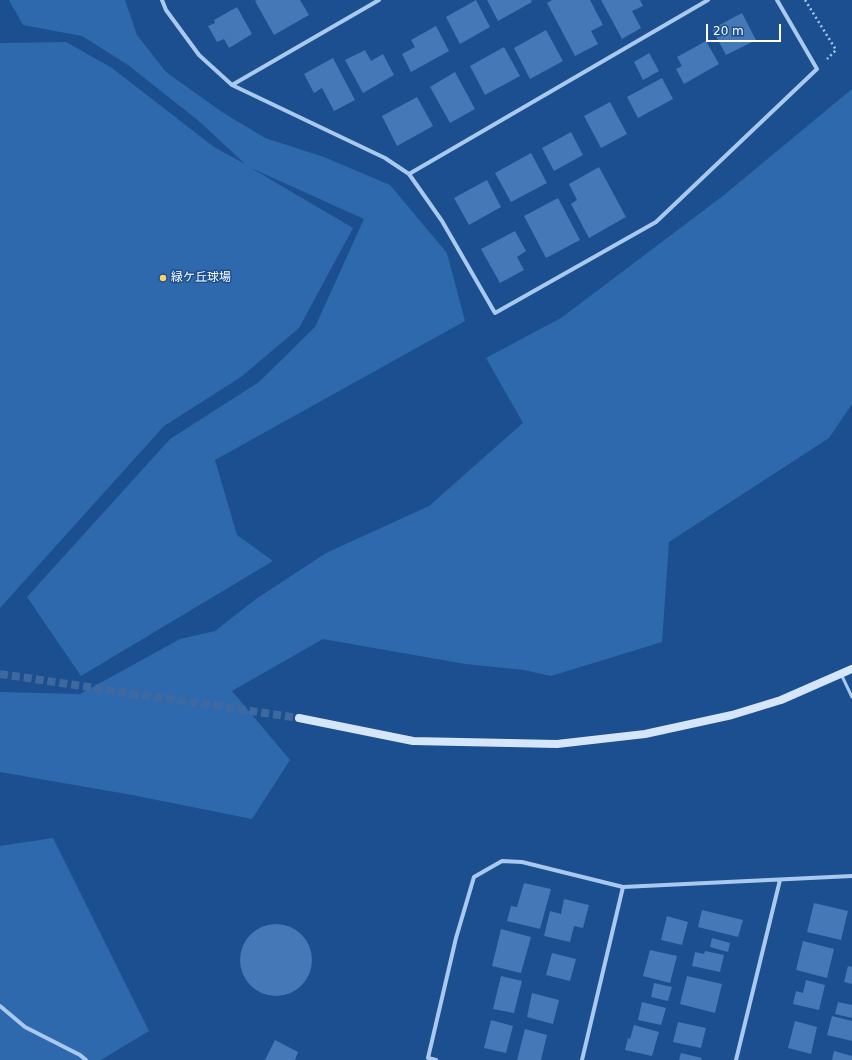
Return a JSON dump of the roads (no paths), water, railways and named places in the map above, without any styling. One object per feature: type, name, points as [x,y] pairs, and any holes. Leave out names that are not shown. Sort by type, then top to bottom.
[{"type":"street","points":[[162,0],[166,10],[199,56],[232,85],[385,158],[409,174],[442,221],[495,313],[656,222],[817,69],[777,0]]},
{"type":"street","points":[[232,85],[378,0]]},
{"type":"street","points":[[409,174],[708,0]]},
{"type":"street","points":[[299,718],[413,742],[557,744],[645,734],[732,715],[781,700],[852,669]]},
{"type":"street","points":[[436,1060],[428,1058],[456,938],[474,876],[502,861],[522,862],[623,886],[852,876]]},
{"type":"street","points":[[736,1060],[780,880]]},
{"type":"street","points":[[582,1060],[623,886]]},
{"type":"street","points":[[0,1006],[25,1027],[80,1055],[86,1060]]},
{"type":"lane","points":[[841,674],[852,697]]},
{"type":"tunnel","points":[[0,674],[299,718]]},
{"type":"place","name":"緑ケ丘球場","points":[[163,278]]}]
